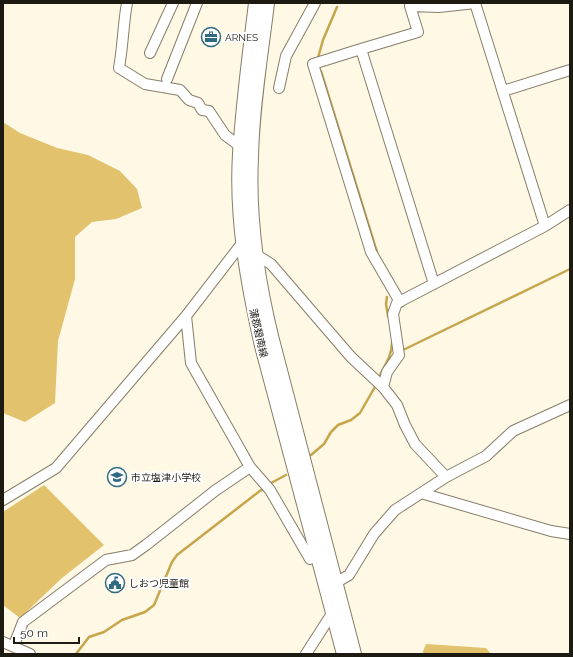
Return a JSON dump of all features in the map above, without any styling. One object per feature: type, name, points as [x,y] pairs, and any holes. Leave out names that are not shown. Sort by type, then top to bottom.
[{"type":"main road","name":"蒲郡碧南線","points":[[256,3],[241,147],[243,242],[252,300],[262,346],[316,549],[331,586],[354,654]]},
{"type":"main road","name":"蒲郡碧南線","points":[[267,3],[250,156],[250,201],[254,254],[262,303],[331,586],[333,612],[344,654]]},
{"type":"street","points":[[127,3],[123,28],[123,45],[118,68],[145,84],[180,90],[189,100],[198,102],[202,110],[209,111],[225,135],[241,147]]},
{"type":"street","points":[[150,53],[173,3]]},
{"type":"street","points":[[167,78],[197,3]]},
{"type":"street","points":[[279,88],[286,56],[315,3]]},
{"type":"street","points":[[400,302],[371,252],[313,64],[418,32],[410,5],[439,7],[475,3],[544,226]]},
{"type":"street","points":[[362,49],[434,284]]},
{"type":"street","points":[[503,91],[570,70]]},
{"type":"street","points":[[379,383],[399,355],[393,314],[397,304],[544,226],[570,210]]},
{"type":"street","points":[[3,500],[56,468],[186,316],[243,242]]},
{"type":"street","points":[[254,254],[271,264],[351,357],[379,383],[397,405],[415,444],[446,477]]},
{"type":"street","points":[[186,316],[190,363],[250,467],[266,485],[310,559],[316,549]]},
{"type":"street","points":[[331,586],[349,575],[374,534],[395,510],[446,477],[486,456],[513,431],[570,405]]},
{"type":"street","points":[[14,646],[23,622],[106,560],[132,555],[216,490],[250,467]]},
{"type":"street","points":[[421,493],[551,531],[570,534]]},
{"type":"street","points":[[306,654],[333,612]]},
{"type":"street","points":[[3,642],[30,654]]},
{"type":"shaded area","points":[[3,122],[20,133],[57,148],[88,155],[120,171],[137,189],[142,208],[116,219],[92,222],[75,237],[75,279],[58,341],[55,403],[25,422],[3,413]]},
{"type":"shaded area","points":[[44,485],[104,545],[62,578],[20,618],[3,605],[3,512]]},
{"type":"shaded area","points":[[426,644],[486,648],[491,654],[422,654]]},
{"type":"waterway","points":[[318,58],[323,40],[337,7]]},
{"type":"waterway","points":[[321,71],[377,252]]},
{"type":"waterway","points":[[403,350],[570,269]]},
{"type":"waterway","points":[[387,297],[386,304],[388,316]]},
{"type":"waterway","points":[[378,380],[389,357],[392,343]]},
{"type":"waterway","points":[[311,455],[324,444],[331,432],[338,425],[351,420],[360,413],[376,385]]},
{"type":"waterway","points":[[269,484],[286,475]]},
{"type":"waterway","points":[[76,654],[89,637],[104,632],[122,620],[145,612],[154,605],[172,562],[177,555],[265,487]]},
{"type":"place","name":"ARNES","points":[[211,37]]},
{"type":"place","name":"市立塩津小学校","points":[[117,477]]},
{"type":"place","name":"しおつ児童館","points":[[115,583]]}]
